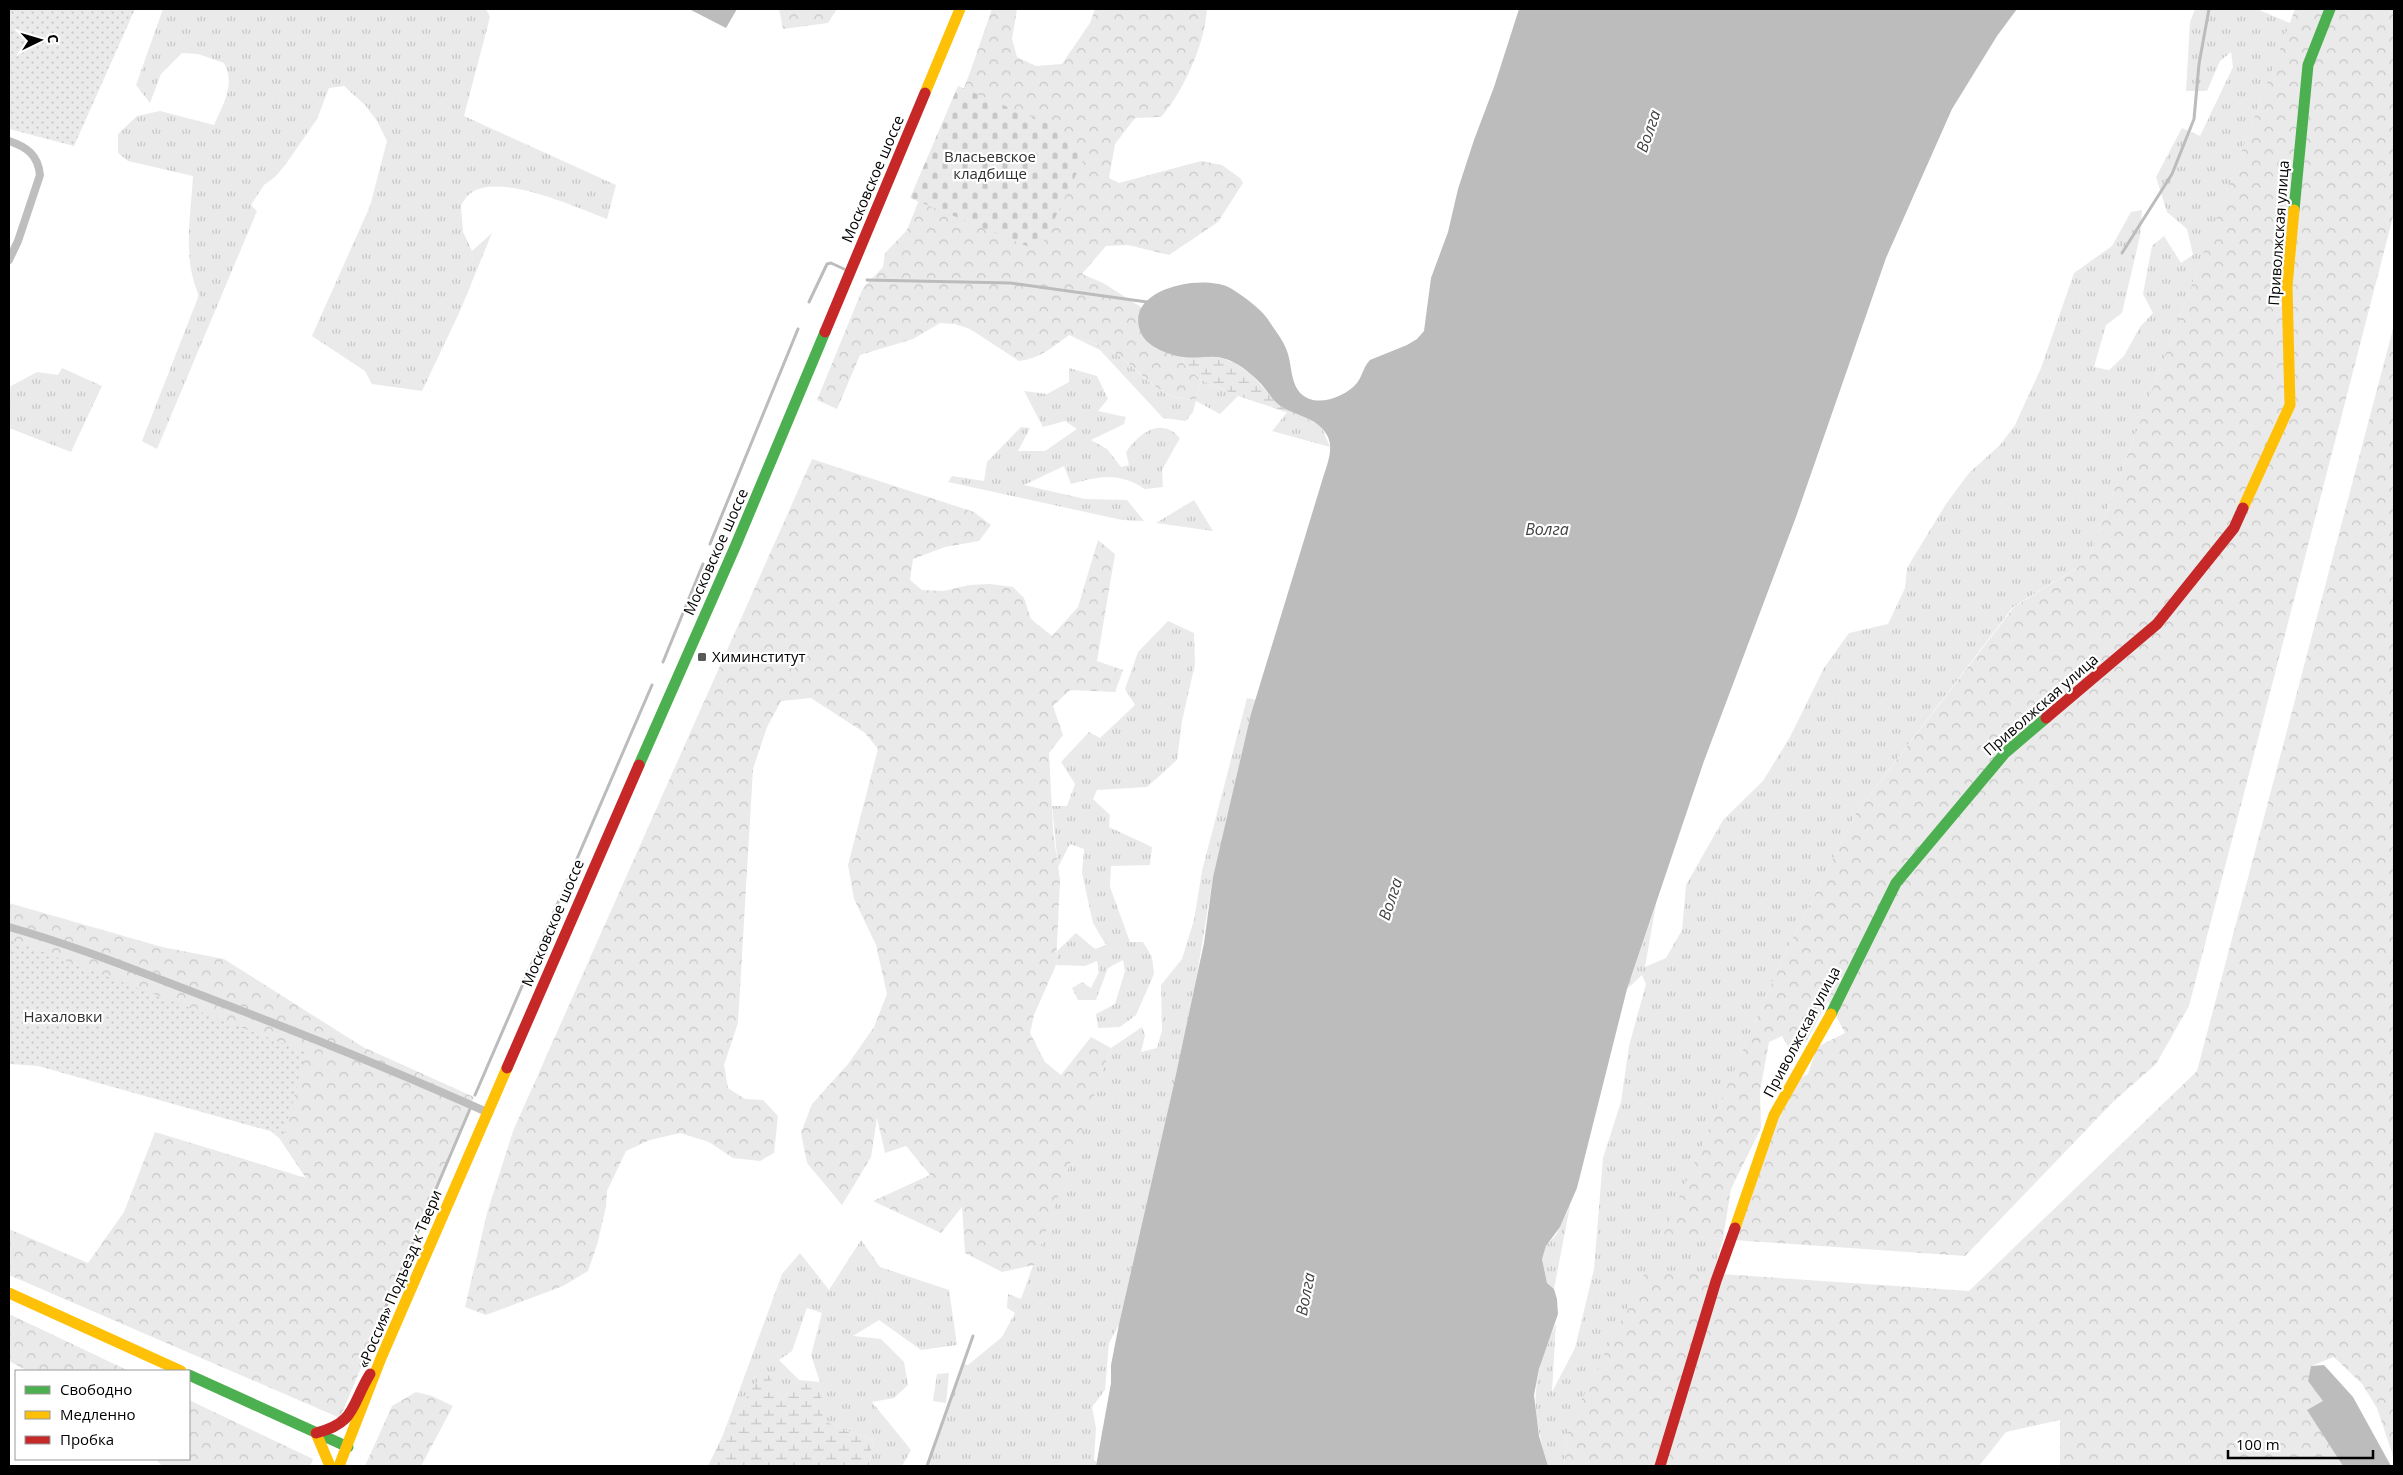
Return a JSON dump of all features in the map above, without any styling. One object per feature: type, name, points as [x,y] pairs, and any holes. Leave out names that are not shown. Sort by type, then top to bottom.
[{"type":"street","name":"Московское шоссе","points":[[490,1109],[735,548],[960,9]]},
{"type":"street","name":"Приволжская улица","points":[[1660,1466],[1716,1281],[1774,1115],[1819,1038],[1896,883],[2005,753],[2157,624],[2234,528],[2290,405],[2287,286],[2308,65],[2330,9]]},
{"type":"street","points":[[9,140],[29,150],[39,164],[40,175],[24,225],[9,260]]},
{"type":"street","points":[[9,927],[74,947],[490,1109]]},
{"type":"street","name":"«Россия» Подъезд к Твери","points":[[339,1466],[348,1448],[382,1358],[490,1109]]},
{"type":"street","points":[[9,1293],[179,1370]]},
{"type":"street","points":[[316,1433],[334,1430],[344,1422],[368,1376],[382,1358]]},
{"type":"street","points":[[190,1375],[348,1448]]},
{"type":"street","points":[[316,1433],[328,1456],[330,1466]]},
{"type":"green space","points":[[9,9],[135,9],[74,146],[9,129]]},
{"type":"green space","points":[[163,9],[486,9],[490,17],[464,116],[616,185],[607,219],[558,200],[519,189],[484,188],[470,194],[461,205],[463,232],[472,251],[492,233],[460,311],[422,391],[372,384],[365,371],[312,336],[370,206],[387,141],[377,121],[365,105],[344,86],[329,88],[317,119],[286,164],[275,177],[264,185],[251,205],[257,211],[157,449],[142,441],[199,295],[194,281],[189,252],[193,176],[128,161],[118,153],[118,134],[137,116],[160,111],[214,125],[227,94],[229,79],[224,63],[198,54],[182,53],[161,74],[150,103],[136,85]]},
{"type":"green space","points":[[779,9],[837,9],[828,23],[783,29]]},
{"type":"green space","points":[[992,9],[1017,9],[1012,39],[1017,57],[1036,66],[1062,64],[1090,23],[1095,9],[1207,9],[1198,51],[1178,94],[1161,117],[1135,118],[1115,144],[1109,178],[1119,183],[1201,161],[1222,165],[1240,178],[1243,183],[1218,222],[1169,255],[1128,245],[1106,246],[1082,274],[1103,283],[1141,307],[1141,328],[1144,335],[1156,346],[1183,357],[1184,364],[1201,380],[1196,400],[1183,399],[1163,392],[1110,350],[1069,335],[1039,355],[1019,361],[970,329],[955,324],[940,323],[913,339],[860,355],[837,409],[817,400],[863,288],[883,267],[885,253],[907,230],[969,75]]},
{"type":"green space","points":[[2195,9],[2257,9],[2290,23],[2088,561],[2013,607],[1856,813],[1782,960],[1664,1234],[1723,1239],[1713,1274],[1568,1427],[1564,1466],[1548,1466],[1538,1427],[1536,1410],[1538,1378],[1556,1323],[1552,1392],[1575,1348],[1594,1269],[1603,1158],[1621,1102],[1629,1046],[1646,984],[1642,975],[1627,989],[1656,904],[1645,967],[1666,958],[1682,930],[1686,885],[1723,820],[1763,781],[1790,737],[1824,668],[1849,633],[1888,624],[1905,588],[1907,568],[1946,504],[1969,473],[2000,445],[2015,425],[2041,368],[2074,273],[2112,246],[2131,212],[2142,210],[2140,236],[2122,313],[2106,325],[2094,367],[2109,370],[2124,356],[2140,327],[2153,313],[2143,294],[2152,246],[2164,236],[2181,263],[2193,255],[2187,229],[2167,212],[2156,177],[2182,128],[2200,136],[2233,67],[2231,52],[2220,61],[2207,91],[2186,91],[2190,22]]},
{"type":"green space","points":[[2295,9],[2394,9],[2394,213],[2189,1006],[2156,1064],[2113,1102],[1965,1256],[1733,1240],[1774,1124],[1797,1080],[1808,1074],[1817,1047],[1845,1033],[1828,1001],[1806,1042],[1789,1048],[1782,1036],[1769,1042],[1760,1091],[1761,1128],[1731,1189],[1723,1239],[1663,1235],[1782,960],[1856,813],[2014,607],[2088,561]]},
{"type":"green space","name":"Власьевское кладбище","points":[[958,86],[1060,129],[1086,154],[1039,251],[910,198]]},
{"type":"green space","points":[[2394,325],[2394,1459],[2377,1408],[2362,1384],[2334,1357],[2311,1366],[2308,1381],[2324,1401],[2308,1410],[2343,1466],[2060,1466],[2060,1420],[2006,1432],[1979,1466],[1564,1466],[1568,1427],[1647,1269],[1969,1291],[2197,1071]]},
{"type":"green space","points":[[1069,335],[1110,350],[1163,392],[1172,396],[1196,400],[1201,380],[1238,396],[1220,414],[1196,401],[1193,412],[1186,421],[1163,418],[1100,350]]},
{"type":"green space","points":[[1210,356],[1235,363],[1251,374],[1280,406],[1316,422],[1238,396],[1201,380],[1184,364],[1183,357]]},
{"type":"green space","points":[[62,368],[102,386],[71,452],[9,428],[9,394],[11,386],[37,372],[58,375]]},
{"type":"green space","points":[[1069,368],[1097,376],[1108,399],[1098,411],[1126,417],[1124,424],[1091,440],[1107,449],[1121,467],[1129,465],[1126,452],[1131,445],[1150,430],[1165,428],[1180,438],[1162,470],[1163,487],[1145,489],[1126,480],[1109,477],[1071,484],[1064,466],[1024,485],[1085,499],[1127,500],[1144,521],[1122,520],[948,482],[952,476],[984,481],[987,462],[1021,427],[1030,428],[1018,451],[1045,451],[1077,429],[1065,421],[1043,427],[1024,391],[1047,394],[1069,382]]},
{"type":"green space","points":[[1289,410],[1321,426],[1330,447],[1272,431]]},
{"type":"green space","points":[[812,459],[974,512],[991,525],[979,541],[945,547],[913,559],[910,580],[922,590],[944,591],[969,585],[990,584],[1013,587],[1024,598],[1031,619],[1052,636],[1078,607],[1098,540],[1115,554],[1097,661],[1123,670],[1115,692],[1070,690],[1053,706],[1063,735],[1049,753],[1053,831],[1060,880],[1056,965],[1034,1015],[1030,1033],[1045,1062],[1061,1075],[1091,1037],[1111,1048],[1034,1265],[1002,1272],[965,1253],[962,1207],[941,1233],[873,1201],[930,1175],[906,1146],[885,1153],[877,1118],[871,1157],[842,1205],[807,1163],[801,1133],[812,1104],[848,1064],[874,1027],[887,994],[876,945],[854,899],[848,865],[878,749],[865,733],[811,698],[781,701],[767,727],[753,769],[738,1023],[724,1065],[728,1088],[745,1099],[763,1100],[778,1116],[774,1153],[760,1161],[733,1158],[709,1142],[680,1133],[650,1140],[626,1151],[607,1191],[606,1207],[597,1245],[588,1271],[563,1286],[486,1315],[465,1307],[487,1213],[513,1131]]},
{"type":"green space","points":[[1194,500],[1213,531],[1156,523]]},
{"type":"green space","points":[[1168,621],[1194,633],[1195,664],[1182,721],[1177,760],[1147,787],[1097,790],[1093,799],[1110,815],[1109,827],[1152,847],[1150,865],[1111,866],[1110,887],[1130,942],[1143,942],[1152,957],[1154,974],[1136,1015],[1120,1027],[1098,1028],[1096,1014],[1115,1004],[1125,971],[1123,960],[1108,968],[1096,1000],[1078,1000],[1072,988],[1082,982],[1091,988],[1099,972],[1097,961],[1085,966],[1056,965],[1057,951],[1076,933],[1095,949],[1106,945],[1093,923],[1082,873],[1084,849],[1070,844],[1058,867],[1052,806],[1067,806],[1075,784],[1061,762],[1089,732],[1100,738],[1135,705],[1125,689],[1138,652]]},
{"type":"green space","points":[[1247,698],[1256,700],[1213,877],[1196,981],[1173,1088],[1119,1324],[1109,1343],[1105,1390],[1092,1407],[1096,1428],[1094,1460],[1096,1466],[927,1466],[963,1364],[968,1365],[1002,1337],[1015,1313],[1007,1308],[1008,1294],[1021,1299],[1111,1048],[1142,1027],[1145,1035],[1141,1052],[1157,1048],[1162,1030],[1161,985],[1182,959],[1194,920],[1202,871]]},
{"type":"green space","points":[[9,903],[162,947],[224,959],[363,1047],[474,1097],[340,1418],[9,1275],[9,1229],[88,1263],[124,1212],[155,1132],[306,1178],[279,1138],[258,1121],[9,1035]]},
{"type":"green space","name":"Нахаловки","points":[[9,939],[306,1052],[284,1135],[38,1066],[9,1064]]},
{"type":"green space","points":[[1570,1206],[1554,1289],[1547,1283],[1542,1259],[1546,1246],[1556,1235]]},
{"type":"green space","points":[[861,1240],[880,1267],[949,1290],[957,1345],[921,1350],[879,1320],[853,1336],[881,1339],[904,1362],[908,1385],[894,1398],[872,1402],[911,1450],[902,1466],[869,1466],[873,1440],[822,1421],[820,1382],[811,1355],[822,1313],[807,1308],[792,1351],[779,1360],[799,1380],[782,1399],[765,1370],[723,1435],[782,1274],[800,1253],[829,1290]]},
{"type":"green space","points":[[9,1314],[127,1370],[26,1370],[9,1361]]},
{"type":"green space","points":[[765,1369],[782,1399],[799,1380],[820,1382],[823,1421],[873,1440],[869,1466],[708,1466],[723,1435]]},
{"type":"green space","points":[[949,1373],[946,1403],[933,1401],[937,1374]]},
{"type":"green space","points":[[416,1392],[432,1396],[453,1406],[421,1466],[365,1466],[392,1406]]},
{"type":"green space","points":[[190,1400],[313,1459],[310,1466],[162,1466],[157,1460],[190,1460]]},
{"type":"water","points":[[689,9],[737,9],[726,28]]},
{"type":"water","name":"Волга","points":[[1519,9],[2017,9],[1997,36],[1952,109],[1886,258],[1796,517],[1704,761],[1627,989],[1577,1188],[1560,1227],[1546,1246],[1542,1259],[1547,1283],[1554,1289],[1557,1299],[1558,1314],[1539,1369],[1534,1395],[1539,1436],[1548,1466],[1096,1466],[1111,1383],[1111,1365],[1119,1324],[1204,943],[1213,877],[1251,714],[1330,453],[1328,437],[1319,426],[1279,405],[1249,372],[1239,365],[1222,358],[1184,357],[1160,350],[1149,343],[1142,335],[1138,319],[1143,306],[1153,296],[1168,288],[1203,283],[1219,284],[1232,289],[1259,309],[1283,342],[1287,350],[1296,387],[1300,393],[1319,401],[1337,397],[1353,387],[1370,360],[1417,339],[1424,331],[1431,278],[1448,232],[1458,189]]},
{"type":"water","points":[[2324,1365],[2353,1397],[2391,1466],[2343,1466],[2307,1410],[2323,1401],[2308,1381],[2311,1366]]},
{"type":"waterway","points":[[2122,253],[2172,174],[2194,119],[2199,64],[2209,9]]},
{"type":"waterway","points":[[809,302],[827,264],[831,263],[844,269]]},
{"type":"waterway","points":[[867,280],[1010,283],[1147,302]]},
{"type":"waterway","points":[[710,544],[798,329]]},
{"type":"waterway","points":[[663,662],[703,564]]},
{"type":"waterway","points":[[475,1095],[652,685]]},
{"type":"waterway","points":[[361,1365],[470,1109]]},
{"type":"waterway","points":[[927,1466],[973,1336]]},
{"type":"traffic: fast","points":[[2294,210],[2308,65],[2330,9]]},
{"type":"traffic: fast","points":[[639,765],[735,547],[825,332]]},
{"type":"traffic: fast","points":[[1831,1014],[1896,883],[2005,753],[2046,718]]},
{"type":"traffic: fast","points":[[190,1375],[348,1447]]},
{"type":"traffic: slow","points":[[925,93],[960,9]]},
{"type":"traffic: slow","points":[[2243,508],[2290,405],[2287,286],[2294,210]]},
{"type":"traffic: slow","points":[[1735,1228],[1774,1115],[1831,1014]]},
{"type":"traffic: slow","points":[[339,1466],[381,1358],[507,1068]]},
{"type":"traffic: slow","points":[[9,1293],[179,1370]]},
{"type":"traffic: slow","points":[[316,1433],[330,1466]]},
{"type":"traffic: jam","points":[[825,332],[925,93]]},
{"type":"traffic: jam","points":[[2046,718],[2157,624],[2234,528],[2243,508]]},
{"type":"traffic: jam","points":[[507,1068],[639,765]]},
{"type":"traffic: jam","points":[[1660,1466],[1716,1281],[1735,1228]]},
{"type":"traffic: jam","points":[[316,1433],[329,1429],[346,1418],[370,1374]]},
{"type":"place","name":"Химинститут","points":[[702,657]]}]
